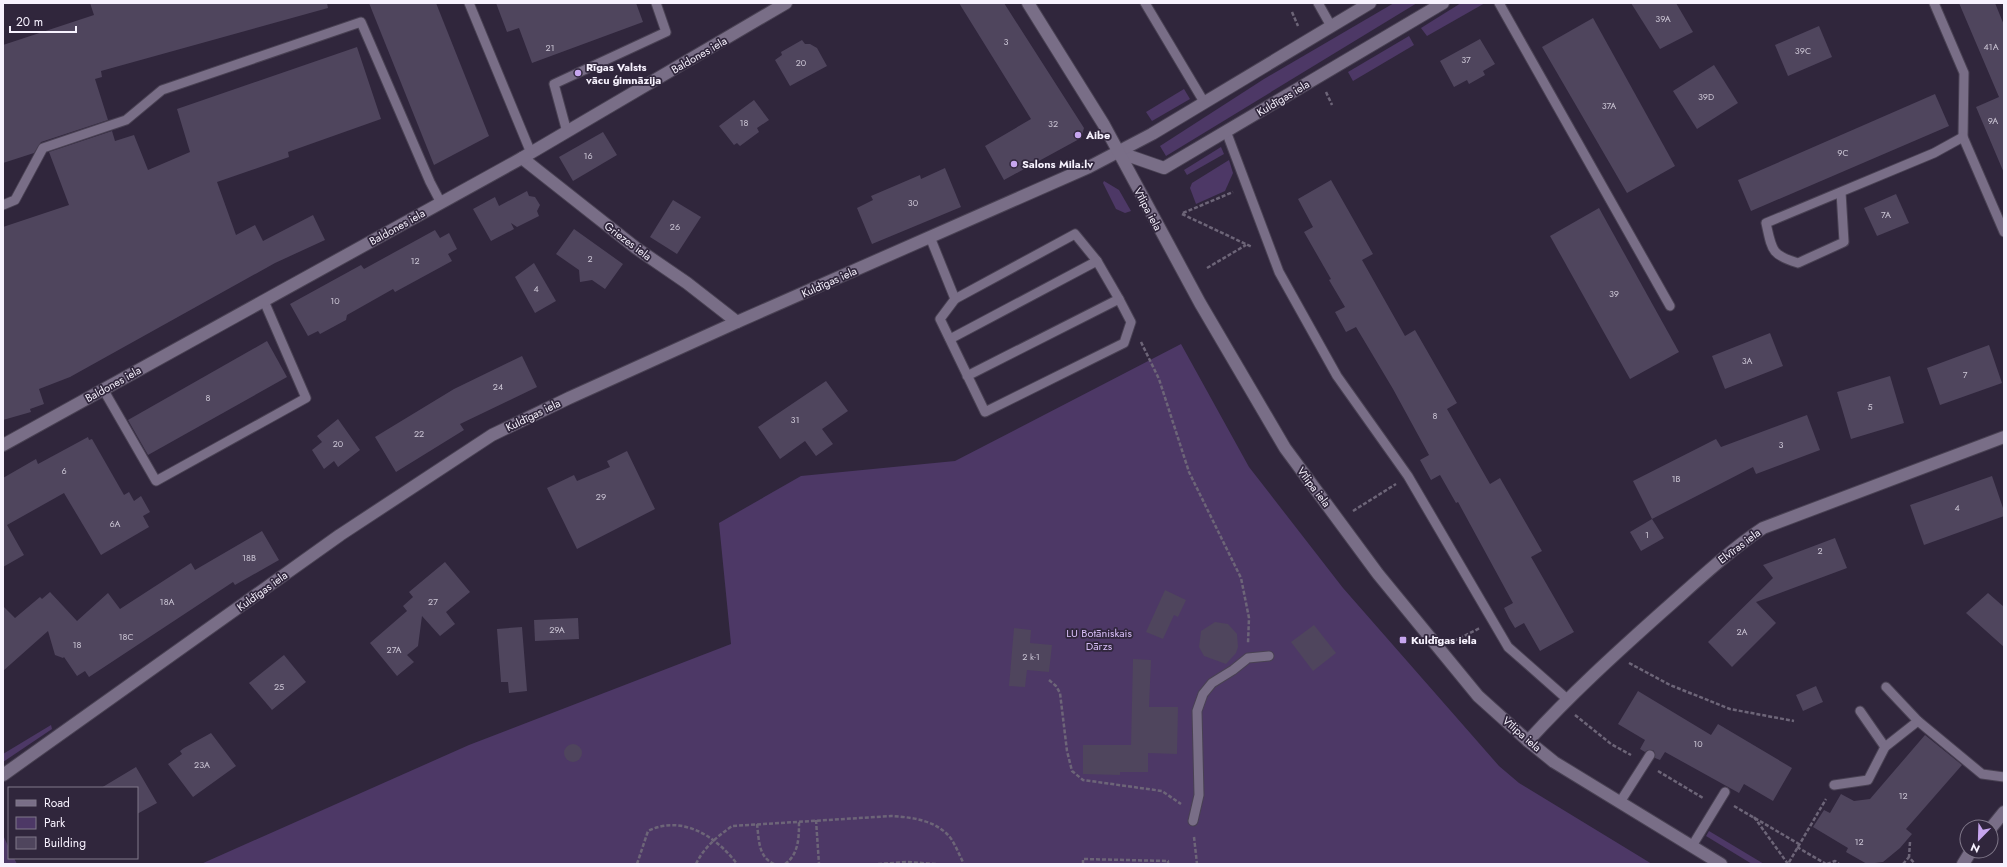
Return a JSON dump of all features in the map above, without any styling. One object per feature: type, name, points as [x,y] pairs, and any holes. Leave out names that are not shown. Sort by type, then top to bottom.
[{"type":"street","name":"Baldones iela","points":[[3,445],[567,132],[786,3]]},
{"type":"street","name":"Vīlipa iela","points":[[1028,3],[1118,152],[1158,228],[1236,368],[1285,448],[1378,574],[1478,696],[1528,741],[1554,762],[1721,864]]},
{"type":"street","name":"Kuldīgas iela","points":[[3,775],[340,534],[492,435],[569,398],[737,322],[1089,167],[1118,152],[1204,102],[1370,3]]},
{"type":"street","name":"Kuldīgas iela","points":[[1118,152],[1164,168],[1443,3]]},
{"type":"street","name":"Griezes iela","points":[[526,155],[636,248],[687,283],[737,322]]},
{"type":"street","name":"Elvīras iela","points":[[1528,741],[1567,699],[1614,655],[1735,547],[1763,528],[2004,438]]},
{"type":"lane","points":[[469,3],[526,155]]},
{"type":"lane","points":[[567,132],[554,84],[666,32],[656,3]]},
{"type":"lane","points":[[1145,3],[1204,102]]},
{"type":"lane","points":[[1318,3],[1331,26]]},
{"type":"lane","points":[[1499,3],[1670,306]]},
{"type":"lane","points":[[1934,3],[1964,73],[1963,137],[2004,232]]},
{"type":"lane","points":[[3,204],[15,200],[43,148],[126,120],[162,90],[361,22],[430,182],[441,203]]},
{"type":"lane","points":[[1226,131],[1278,272],[1337,376],[1408,476],[1508,647],[1567,699]]},
{"type":"lane","points":[[1841,192],[1844,242],[1798,263],[1780,258],[1771,247],[1766,223],[1934,153],[1963,137]]},
{"type":"lane","points":[[1075,234],[1097,261],[1131,322],[1124,344],[985,412],[940,319],[955,299],[1075,234]]},
{"type":"lane","points":[[930,237],[955,299]]},
{"type":"lane","points":[[950,339],[1097,261]]},
{"type":"lane","points":[[967,376],[1118,299]]},
{"type":"lane","points":[[103,390],[156,481],[170,474],[306,398],[264,301]]},
{"type":"lane","points":[[1193,821],[1199,795],[1197,711],[1203,694],[1212,683],[1233,670],[1248,658],[1269,656]]},
{"type":"lane","points":[[1886,687],[1918,721],[1982,774],[2004,776]]},
{"type":"lane","points":[[1860,711],[1885,747]]},
{"type":"lane","points":[[1834,785],[1868,780],[1885,747],[1918,721]]},
{"type":"lane","points":[[1620,802],[1650,755]]},
{"type":"lane","points":[[1692,846],[1724,796]]},
{"type":"path","points":[[1247,186],[1182,214],[1273,257]]},
{"type":"path","points":[[1207,268],[1246,244]]},
{"type":"path","points":[[1150,360],[1159,379],[1189,472],[1241,578],[1249,618],[1248,658]]},
{"type":"path","points":[[1339,521],[1359,506],[1408,476]]},
{"type":"path","points":[[1438,647],[1493,622]]},
{"type":"path","points":[[1614,655],[1670,685],[1730,709],[1794,721]]},
{"type":"path","points":[[1049,680],[1056,686],[1060,694],[1066,751],[1072,771],[1083,780],[1162,791],[1183,805],[1193,821],[1197,864]]},
{"type":"path","points":[[1754,817],[1788,864],[1834,785]]},
{"type":"path","points":[[1724,796],[1827,864],[1835,861],[1839,864]]},
{"type":"path","points":[[696,864],[702,852],[712,840],[732,826],[891,816],[909,817],[929,823],[948,834],[964,864]]},
{"type":"path","points":[[816,820],[819,864]]},
{"type":"path","points":[[785,864],[790,860],[797,848],[799,821]]},
{"type":"path","points":[[757,824],[761,851],[768,862],[774,864]]},
{"type":"path","points":[[637,864],[648,831],[658,826],[685,826],[698,830],[726,848],[737,864]]},
{"type":"path","points":[[1903,864],[1909,858],[1910,842]]},
{"type":"path","points":[[1909,858],[1914,864]]},
{"type":"path","points":[[1083,864],[1082,859],[1168,861],[1168,864]]},
{"type":"path","points":[[878,864],[907,862],[937,864]]},
{"type":"green space","points":[[1394,3],[1417,3],[1166,156],[1160,146],[1264,79]]},
{"type":"green space","points":[[1461,3],[1485,3],[1427,36],[1421,28]]},
{"type":"green space","points":[[1409,36],[1414,45],[1353,81],[1348,72]]},
{"type":"green space","points":[[1184,89],[1190,99],[1152,121],[1146,112]]},
{"type":"green space","points":[[1221,147],[1224,154],[1187,175],[1184,170]]},
{"type":"green space","points":[[1229,160],[1233,173],[1225,191],[1196,204],[1190,188],[1192,183]]},
{"type":"green space","points":[[1104,181],[1119,190],[1131,211],[1125,213],[1116,209],[1103,183]]},
{"type":"green space","name":"LU Botāniskais Dārzs","points":[[1181,344],[1249,467],[1343,588],[1499,766],[1519,783],[1652,864],[201,864],[469,745],[731,644],[719,523],[801,476],[955,461]]},
{"type":"green space","points":[[51,725],[52,729],[3,762],[3,754]]},
{"type":"green space","points":[[1709,831],[1764,864],[1752,864],[1706,836]]},
{"type":"green space","points":[[3,835],[8,846],[8,859],[14,859],[17,864],[3,864]]},
{"type":"building","points":[[90,3],[327,3],[328,8],[101,71],[102,77],[95,79],[108,120],[41,142],[34,153],[3,163],[3,45],[94,15]]},
{"type":"building","points":[[369,3],[436,3],[489,136],[434,165]]},
{"type":"building","points":[[496,3],[636,3],[643,22],[532,63],[519,28],[507,32]]},
{"type":"building","points":[[959,3],[1004,3],[1084,128],[1081,138],[1004,180],[985,146],[1031,119]]},
{"type":"building","points":[[1631,3],[1676,3],[1693,32],[1660,49]]},
{"type":"building","points":[[1959,3],[1995,3],[2004,25],[2004,173],[1976,107],[1999,97]]},
{"type":"building","points":[[1593,18],[1675,166],[1627,193],[1542,47]]},
{"type":"building","points":[[1819,26],[1832,57],[1788,76],[1775,45]]},
{"type":"building","points":[[1480,39],[1495,64],[1483,71],[1485,75],[1469,84],[1467,80],[1454,87],[1440,61]]},
{"type":"building","points":[[802,40],[805,44],[810,44],[817,48],[827,66],[790,86],[775,60],[782,55],[781,52]]},
{"type":"building","points":[[357,47],[381,119],[288,152],[289,157],[217,182],[236,235],[255,225],[263,241],[313,215],[325,240],[275,263],[70,377],[39,389],[44,404],[30,409],[31,412],[3,420],[3,227],[69,205],[49,152],[112,131],[115,141],[134,135],[148,170],[190,152],[177,109]]},
{"type":"building","points":[[1714,65],[1738,103],[1697,129],[1673,91]]},
{"type":"building","points":[[1935,94],[1949,126],[1751,211],[1738,180]]},
{"type":"building","points":[[754,100],[769,120],[757,128],[759,132],[740,146],[737,143],[734,145],[719,126]]},
{"type":"building","points":[[603,132],[617,155],[573,181],[559,157]]},
{"type":"building","points":[[945,168],[961,207],[872,244],[857,208],[873,200],[871,196],[920,175],[921,179]]},
{"type":"building","points":[[1331,180],[1373,254],[1362,260],[1405,336],[1415,330],[1457,403],[1447,409],[1490,484],[1500,478],[1542,551],[1531,557],[1574,632],[1540,651],[1524,623],[1515,628],[1509,618],[1504,608],[1513,603],[1458,502],[1456,503],[1440,475],[1431,480],[1420,460],[1429,455],[1393,389],[1356,327],[1346,332],[1335,312],[1345,307],[1304,232],[1313,227],[1298,199]]},
{"type":"building","points":[[527,191],[529,196],[535,197],[540,205],[537,211],[539,216],[517,227],[511,223],[514,229],[491,241],[473,209],[495,197],[499,206]]},
{"type":"building","points":[[1896,194],[1909,223],[1877,236],[1864,208]]},
{"type":"building","points":[[673,200],[701,217],[677,254],[650,237]]},
{"type":"building","points":[[1599,208],[1679,352],[1630,379],[1550,236]]},
{"type":"building","points":[[574,229],[623,264],[605,289],[592,280],[580,282],[579,270],[556,254]]},
{"type":"building","points":[[435,230],[440,238],[449,233],[457,249],[448,254],[452,261],[395,292],[393,289],[347,315],[346,320],[320,334],[318,331],[308,336],[290,304],[361,265],[364,269]]},
{"type":"building","points":[[534,263],[556,301],[535,313],[515,277]]},
{"type":"building","points":[[1770,333],[1783,366],[1725,389],[1712,356]]},
{"type":"building","points":[[267,341],[287,377],[148,455],[128,420]]},
{"type":"building","points":[[1989,345],[2002,383],[1940,405],[1927,368]]},
{"type":"building","points":[[522,356],[537,387],[460,424],[464,430],[396,472],[375,437],[454,389]]},
{"type":"building","points":[[1890,376],[1904,423],[1851,439],[1837,392]]},
{"type":"building","points":[[826,381],[848,411],[822,429],[833,444],[816,456],[805,441],[780,459],[758,427]]},
{"type":"building","points":[[1807,415],[1820,450],[1756,474],[1753,467],[1652,519],[1633,481],[1716,439],[1721,447]]},
{"type":"building","points":[[338,419],[360,450],[338,467],[334,461],[324,469],[312,450],[322,442],[317,436]]},
{"type":"building","points":[[88,437],[89,440],[92,439],[124,495],[129,492],[134,501],[141,496],[150,512],[143,516],[149,527],[101,555],[64,493],[7,525],[24,555],[3,567],[3,478],[36,459],[38,464]]},
{"type":"building","points":[[627,451],[655,509],[577,549],[547,488],[574,475],[577,481],[610,467],[607,461]]},
{"type":"building","points":[[1992,476],[2004,511],[2004,516],[1924,545],[1910,505]]},
{"type":"building","points":[[1652,519],[1664,538],[1641,551],[1630,532]]},
{"type":"building","points":[[262,531],[279,560],[235,585],[233,582],[89,677],[85,671],[77,676],[64,657],[55,655],[48,631],[3,671],[3,606],[15,618],[40,597],[42,599],[50,592],[77,621],[108,593],[120,609],[191,563],[195,570]]},
{"type":"building","points":[[1835,538],[1847,568],[1756,602],[1776,623],[1732,667],[1708,642],[1773,578],[1763,565]]},
{"type":"building","points":[[445,562],[470,592],[446,612],[455,624],[440,636],[422,616],[418,646],[407,655],[414,662],[397,676],[370,643],[407,611],[403,606],[413,597],[409,592]]},
{"type":"building","points":[[1165,590],[1186,600],[1178,617],[1174,615],[1163,639],[1146,632]]},
{"type":"building","points":[[1988,593],[2004,607],[2004,647],[1966,613]]},
{"type":"building","points":[[578,618],[579,639],[535,641],[534,620]]},
{"type":"building","points":[[1215,622],[1228,624],[1237,634],[1238,647],[1236,653],[1226,664],[1204,656],[1199,647],[1201,631]]},
{"type":"building","points":[[1314,625],[1336,653],[1313,671],[1291,642]]},
{"type":"building","points":[[522,627],[527,691],[509,693],[508,682],[501,682],[497,629]]},
{"type":"building","points":[[1014,628],[1031,630],[1030,643],[1052,645],[1049,672],[1027,670],[1025,687],[1009,686]]},
{"type":"building","points":[[284,655],[306,682],[272,710],[249,683]]},
{"type":"building","points":[[1133,659],[1151,660],[1149,707],[1178,707],[1177,754],[1148,753],[1148,772],[1120,772],[1120,775],[1083,774],[1083,745],[1131,745]]},
{"type":"building","points":[[1816,686],[1823,702],[1803,711],[1796,695]]},
{"type":"building","points":[[1638,691],[1711,735],[1718,724],[1792,768],[1773,801],[1744,784],[1739,793],[1665,752],[1660,760],[1655,758],[1655,753],[1653,750],[1648,750],[1645,752],[1640,749],[1645,740],[1618,724]]},
{"type":"building","points":[[211,733],[236,766],[193,797],[168,764],[182,754],[180,751],[184,748]]},
{"type":"building","points":[[1925,735],[1962,765],[1906,829],[1912,834],[1900,848],[1883,862],[1867,864],[1846,852],[1848,848],[1813,827],[1824,810],[1830,813],[1841,794],[1854,801],[1870,799]]},
{"type":"building","points":[[569,744],[577,744],[582,749],[580,760],[577,762],[569,762],[564,757],[564,749]]},
{"type":"building","points":[[136,767],[157,803],[138,813],[138,787],[103,787]]},
{"type":"place","name":"Rīgas Valsts vācu ģimnāzija","points":[[578,73]]},
{"type":"place","name":"Aibe","points":[[1078,135]]},
{"type":"place","name":"Salons Mila.lv","points":[[1014,164]]},
{"type":"place","name":"Kuldīgas iela","points":[[1403,640]]}]
